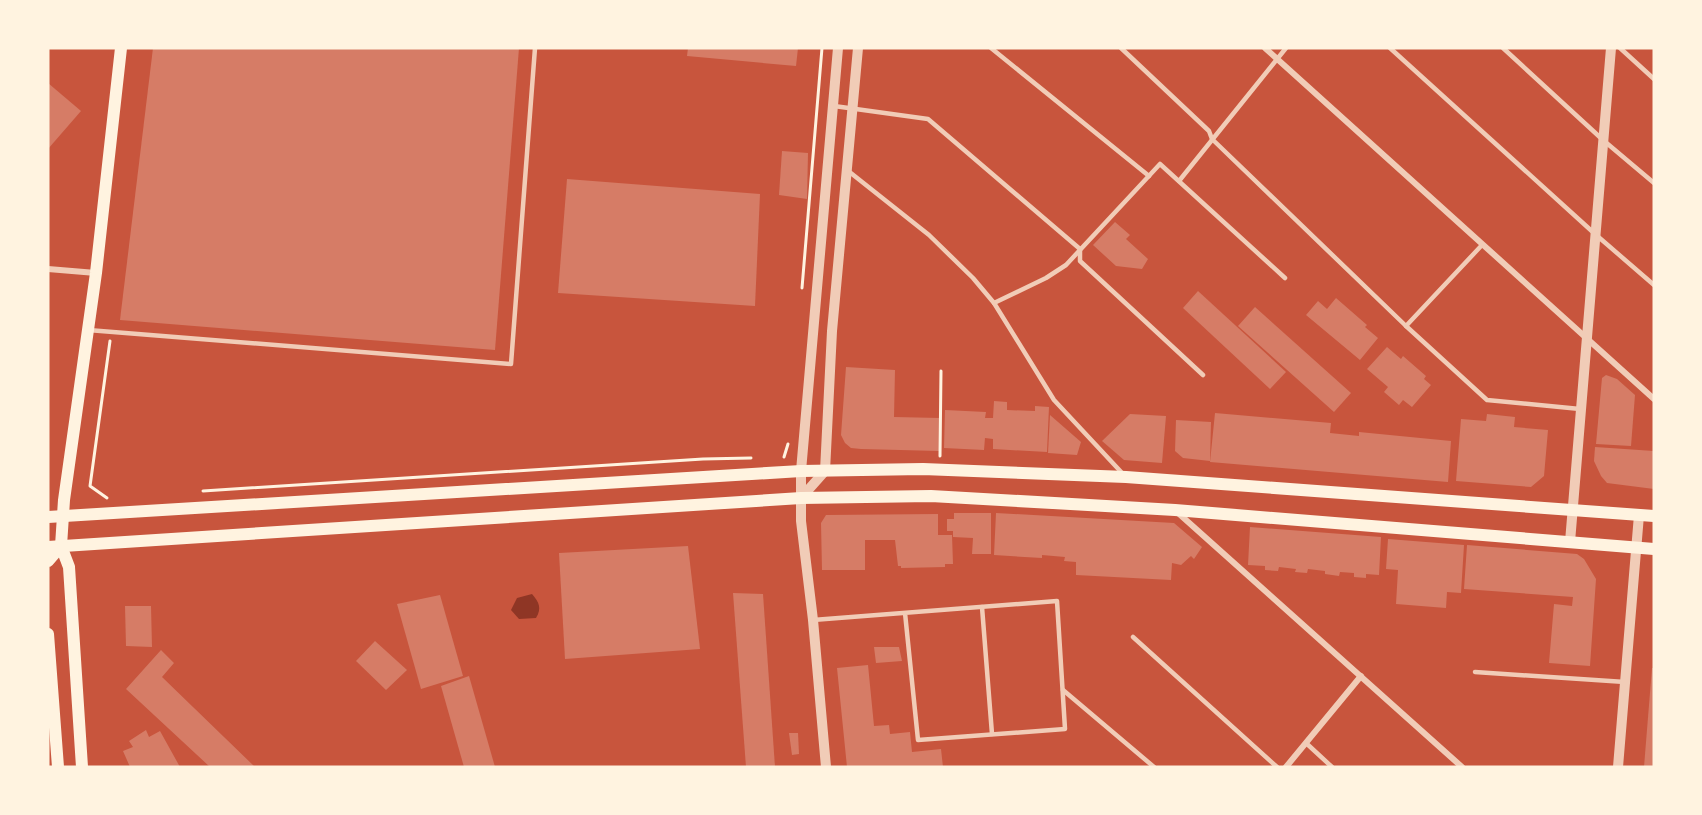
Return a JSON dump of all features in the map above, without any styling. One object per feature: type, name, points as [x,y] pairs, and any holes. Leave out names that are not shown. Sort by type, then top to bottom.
[{"type":"main road","points":[[48,561],[63,516],[96,273],[121,48]]},
{"type":"main road","points":[[48,517],[801,471],[939,470],[1126,477],[1654,516]]},
{"type":"main road","points":[[54,547],[801,498],[931,496],[1175,510],[1654,549]]},
{"type":"main road","points":[[54,547],[69,567],[82,767]]},
{"type":"main road","points":[[48,634],[58,767]]},
{"type":"street","points":[[826,767],[813,620],[801,521],[801,471],[838,48]]},
{"type":"street","points":[[801,498],[825,471],[832,330],[858,48]]},
{"type":"street","points":[[1265,48],[1654,399]]},
{"type":"street","points":[[1570,542],[1611,48]]},
{"type":"street","points":[[48,268],[96,273]]},
{"type":"street","points":[[1175,510],[1462,767]]},
{"type":"street","points":[[1618,767],[1639,515]]},
{"type":"street","points":[[1286,767],[1361,676]]},
{"type":"lane","points":[[88,330],[511,364],[535,48]]},
{"type":"lane","points":[[991,48],[1149,176]]},
{"type":"lane","points":[[1121,48],[1209,130],[1212,139],[1406,326],[1487,400],[1580,409]]},
{"type":"lane","points":[[1179,181],[1286,48]]},
{"type":"lane","points":[[1390,48],[1654,285]]},
{"type":"lane","points":[[1503,48],[1603,140],[1654,183]]},
{"type":"lane","points":[[1620,48],[1654,79]]},
{"type":"lane","points":[[834,106],[928,119],[1080,249],[1080,261],[1203,375]]},
{"type":"lane","points":[[994,303],[1046,278],[1066,265],[1160,164],[1285,278]]},
{"type":"lane","points":[[847,170],[930,235],[973,278],[994,303],[1054,400],[1126,477]]},
{"type":"lane","points":[[1406,326],[1482,245]]},
{"type":"lane","points":[[813,620],[1057,601],[1065,729],[918,740],[905,613]]},
{"type":"lane","points":[[982,607],[992,734]]},
{"type":"lane","points":[[1133,637],[1277,767]]},
{"type":"lane","points":[[1475,672],[1626,682]]},
{"type":"lane","points":[[1063,690],[1154,767]]},
{"type":"lane","points":[[1306,743],[1332,767]]},
{"type":"path","points":[[801,299],[822,48]]},
{"type":"path","points":[[111,331],[90,486],[106,498],[118,497]]},
{"type":"path","points":[[939,470],[941,370]]},
{"type":"path","points":[[774,458],[786,457],[789,442]]},
{"type":"path","points":[[201,492],[703,459],[762,458]]},
{"type":"shaded area","points":[[532,594],[539,605],[536,618],[519,619],[511,610],[517,598]]},
{"type":"building","points":[[153,48],[519,48],[495,350],[120,320]]},
{"type":"building","points":[[688,48],[798,48],[796,66],[687,56]]},
{"type":"building","points":[[48,83],[81,111],[48,149]]},
{"type":"building","points":[[782,151],[808,153],[807,199],[779,195]]},
{"type":"building","points":[[567,179],[760,194],[755,306],[558,293]]},
{"type":"building","points":[[1115,222],[1130,235],[1126,239],[1148,259],[1142,269],[1116,266],[1093,245]]},
{"type":"building","points":[[1198,291],[1286,372],[1270,389],[1183,308]]},
{"type":"building","points":[[1336,298],[1367,325],[1365,327],[1378,338],[1360,360],[1306,315],[1318,301],[1327,309]]},
{"type":"building","points":[[1255,307],[1351,393],[1334,412],[1238,326]]},
{"type":"building","points":[[1387,347],[1401,359],[1403,356],[1426,376],[1424,379],[1431,385],[1412,407],[1403,400],[1399,405],[1384,392],[1388,387],[1367,369]]},
{"type":"building","points":[[846,367],[895,370],[894,417],[940,418],[939,451],[861,449],[851,448],[845,443],[841,435]]},
{"type":"building","points":[[1606,375],[1617,379],[1635,395],[1631,446],[1596,444],[1602,378]]},
{"type":"building","points":[[994,401],[1007,402],[1007,410],[1035,411],[1035,406],[1049,407],[1047,452],[993,449],[993,439],[985,438],[984,450],[944,448],[945,410],[986,412],[985,418],[993,418]]},
{"type":"building","points":[[1215,413],[1331,423],[1330,433],[1359,436],[1359,432],[1451,441],[1448,482],[1210,462]]},
{"type":"building","points":[[1130,414],[1166,416],[1162,463],[1124,460],[1102,441]]},
{"type":"building","points":[[1487,414],[1515,417],[1514,427],[1548,430],[1544,476],[1531,487],[1456,481],[1461,419],[1486,421]]},
{"type":"building","points":[[1050,415],[1081,442],[1077,455],[1048,453]]},
{"type":"building","points":[[1176,420],[1211,422],[1210,461],[1183,458],[1175,451]]},
{"type":"building","points":[[1595,447],[1654,451],[1654,489],[1607,483],[1594,461]]},
{"type":"building","points":[[954,513],[991,513],[991,554],[972,554],[973,538],[953,537],[953,531],[947,531],[947,519],[954,519]]},
{"type":"building","points":[[996,513],[1174,523],[1202,547],[1194,559],[1191,556],[1181,565],[1172,563],[1171,580],[1076,575],[1076,562],[1064,561],[1065,557],[994,555]]},
{"type":"building","points":[[938,514],[938,535],[952,535],[953,564],[945,564],[945,567],[901,568],[898,566],[895,540],[865,540],[865,570],[822,570],[821,523],[826,515]]},
{"type":"building","points":[[1250,527],[1381,537],[1379,575],[1366,574],[1366,578],[1354,577],[1354,573],[1340,572],[1339,576],[1325,574],[1325,571],[1308,569],[1307,573],[1295,572],[1296,569],[1279,567],[1278,571],[1265,570],[1265,566],[1248,565]]},
{"type":"building","points":[[1388,539],[1464,545],[1461,593],[1447,592],[1446,608],[1396,604],[1398,570],[1386,569]]},
{"type":"building","points":[[1467,545],[1577,554],[1584,559],[1596,579],[1590,666],[1549,663],[1554,604],[1572,606],[1573,597],[1464,589]]},
{"type":"building","points":[[688,546],[700,649],[565,659],[559,553]]},
{"type":"building","points":[[733,593],[763,594],[775,767],[746,767]]},
{"type":"building","points":[[440,595],[463,676],[421,689],[397,604]]},
{"type":"building","points":[[125,606],[151,606],[152,647],[126,646]]},
{"type":"building","points":[[375,641],[407,670],[386,690],[356,661]]},
{"type":"building","points":[[874,647],[899,647],[902,661],[876,663]]},
{"type":"building","points":[[161,650],[174,663],[162,677],[255,767],[210,767],[126,689]]},
{"type":"building","points":[[868,665],[874,726],[889,725],[890,734],[910,732],[912,752],[941,749],[943,767],[847,767],[837,668]]},
{"type":"building","points":[[1652,668],[1654,668],[1654,767],[1644,767]]},
{"type":"building","points":[[469,676],[495,767],[464,767],[441,686]]},
{"type":"building","points":[[146,730],[149,737],[160,731],[180,767],[130,767],[123,751],[133,747],[129,741]]},
{"type":"building","points":[[789,733],[798,733],[799,754],[792,755]]}]
